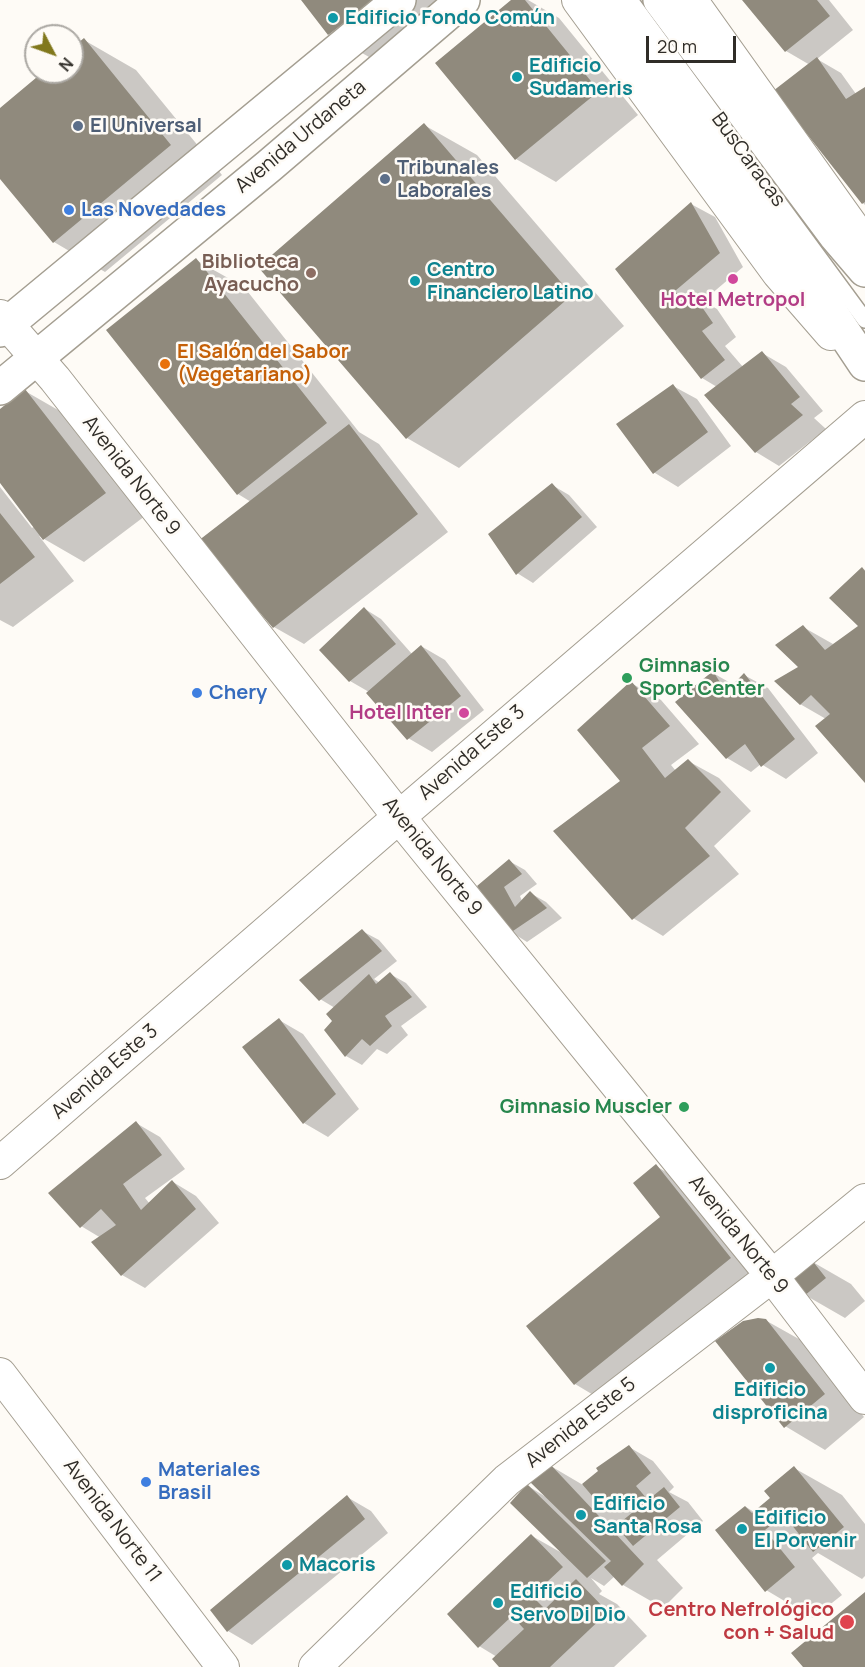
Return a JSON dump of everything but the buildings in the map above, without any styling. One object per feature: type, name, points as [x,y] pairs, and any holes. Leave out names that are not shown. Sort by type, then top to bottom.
[{"type":"main road","points":[[2,324],[399,0]]},
{"type":"main road","name":"Avenida Urdaneta","points":[[0,388],[268,166],[463,0]]},
{"type":"main road","points":[[604,0],[828,248],[865,270]]},
{"type":"main road","points":[[660,0],[828,248],[865,364]]},
{"type":"street","points":[[578,0],[778,273],[865,372]]},
{"type":"street","points":[[691,0],[828,248]]},
{"type":"street","name":"Avenida Norte 9","points":[[2,324],[36,358],[399,817],[772,1276],[865,1398]]},
{"type":"street","name":"Avenida Este 3","points":[[0,1163],[865,417]]},
{"type":"street","name":"Avenida Este 5","points":[[315,1667],[507,1480],[772,1276],[865,1200]]},
{"type":"street","name":"Avenida Norte 11","points":[[0,1374],[224,1667]]},
{"type":"lane","name":"BusCaracas","points":[[630,0],[828,248],[865,320]]},
{"type":"place","name":"Edificio Fondo Común","points":[[333,18]]},
{"type":"place","name":"Edificio Sudameris","points":[[517,77]]},
{"type":"place","name":"El Universal","points":[[78,126]]},
{"type":"place","name":"Tribunales Laborales","points":[[385,179]]},
{"type":"place","name":"Las Novedades","points":[[69,210]]},
{"type":"place","name":"Biblioteca Ayacucho","points":[[311,273]]},
{"type":"place","name":"Hotel Metropol","points":[[733,279]]},
{"type":"place","name":"Centro Financiero Latino","points":[[415,281]]},
{"type":"place","name":"El Salón del Sabor (Vegetariano)","points":[[165,364]]},
{"type":"place","name":"Gimnasio Sport Center","points":[[627,678]]},
{"type":"place","name":"Chery","points":[[197,693]]},
{"type":"place","name":"Hotel Inter","points":[[464,713]]},
{"type":"place","name":"Gimnasio Muscler","points":[[684,1107]]},
{"type":"place","name":"Edificio disproficina","points":[[770,1368]]},
{"type":"place","name":"Materiales Brasil","points":[[146,1482]]},
{"type":"place","name":"Edificio Santa Rosa","points":[[581,1515]]},
{"type":"place","name":"Edificio El Porvenir","points":[[742,1529]]},
{"type":"place","name":"Macoris","points":[[287,1565]]},
{"type":"place","name":"Edificio Servo Di Dio","points":[[498,1603]]},
{"type":"place","name":"Centro Nefrológico con + Salud","points":[[847,1622]]}]
